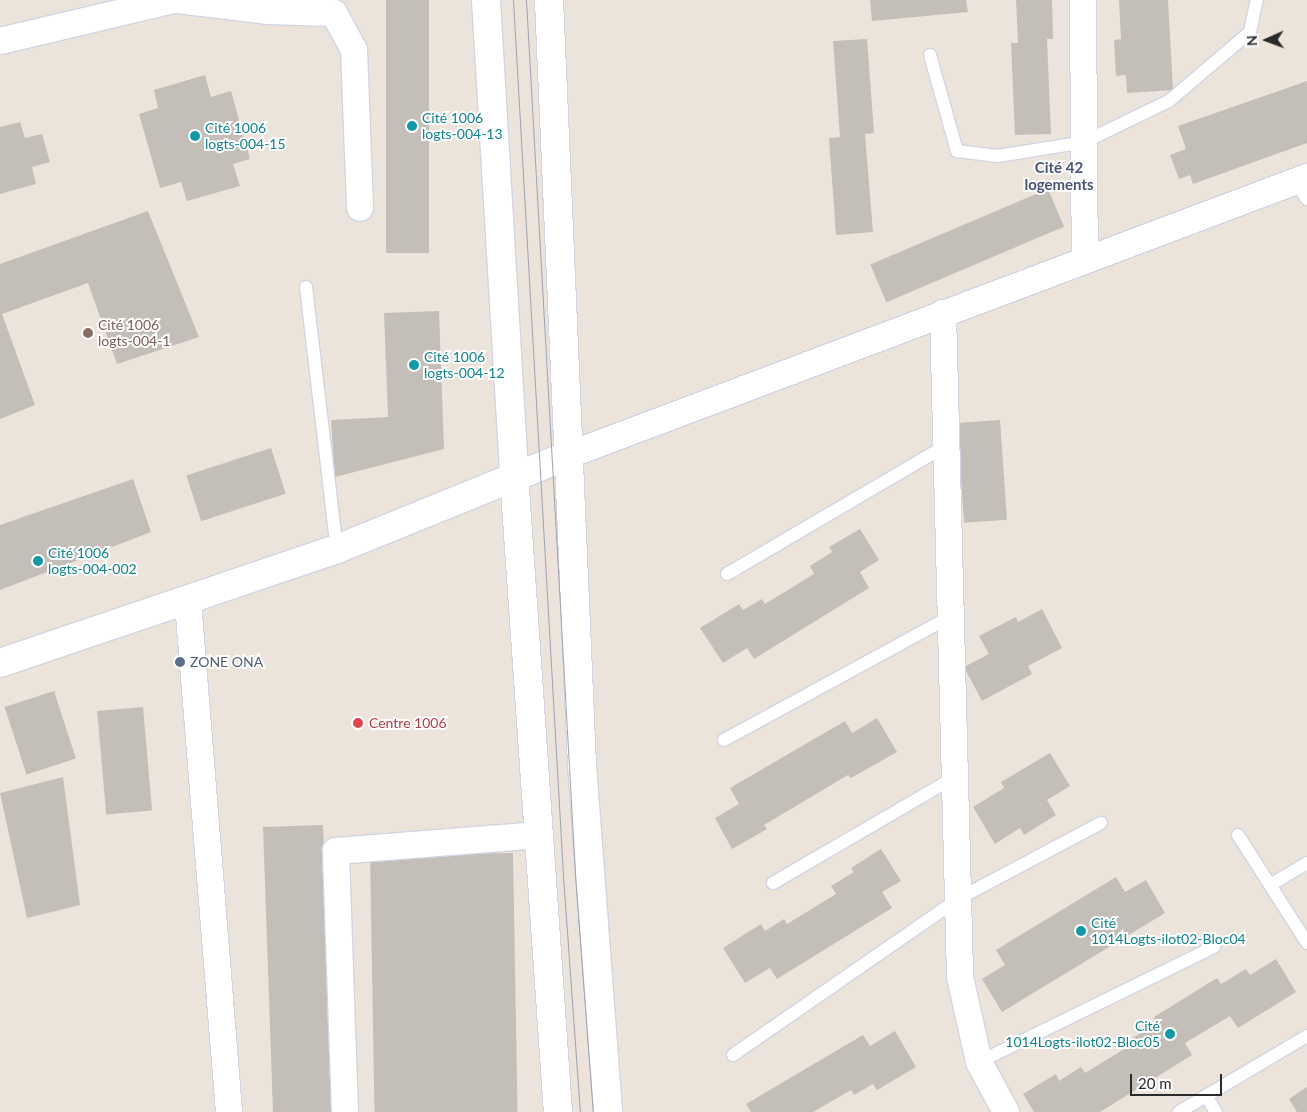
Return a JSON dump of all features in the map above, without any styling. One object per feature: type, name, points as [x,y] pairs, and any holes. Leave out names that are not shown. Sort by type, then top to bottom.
[{"type":"street","points":[[0,41],[174,0]]},
{"type":"street","points":[[178,0],[267,11],[334,13],[354,50],[360,208]]},
{"type":"street","points":[[486,0],[514,475],[558,1112]]},
{"type":"street","points":[[549,0],[582,765],[608,1112]]},
{"type":"street","points":[[1082,0],[1085,260]]},
{"type":"street","points":[[0,663],[188,602],[337,549],[514,475],[943,313],[1085,260],[1303,185]]},
{"type":"street","points":[[943,313],[960,977],[979,1062],[1006,1112]]},
{"type":"street","points":[[188,602],[229,1112]]},
{"type":"street","points":[[345,1112],[336,851],[539,835]]},
{"type":"lane","points":[[930,55],[957,151],[998,156],[1084,142],[1169,101],[1250,32],[1257,0]]},
{"type":"lane","points":[[306,287],[337,549]]},
{"type":"lane","points":[[727,574],[947,445]]},
{"type":"lane","points":[[724,740],[951,616]]},
{"type":"lane","points":[[773,882],[956,777]]},
{"type":"lane","points":[[733,1055],[958,899],[1101,823]]},
{"type":"lane","points":[[1238,835],[1307,943]]},
{"type":"lane","points":[[1270,885],[1307,863]]},
{"type":"lane","points":[[979,1062],[1214,947]]},
{"type":"lane","points":[[1179,1112],[1307,1036]]},
{"type":"lane","points":[[1206,1096],[1216,1112]]},
{"type":"building","name":"Cité 1006 logts-004-13","points":[[386,0],[429,0],[429,253],[386,253]]},
{"type":"building","points":[[870,0],[966,0],[968,12],[872,21]]},
{"type":"building","points":[[1016,0],[1052,0],[1053,39],[1047,39],[1051,134],[1015,135],[1011,43],[1018,43]]},
{"type":"building","points":[[1119,0],[1168,0],[1173,90],[1127,93],[1126,75],[1116,76],[1114,40],[1121,39]]},
{"type":"building","points":[[867,39],[874,133],[865,134],[873,232],[836,235],[829,138],[840,137],[833,41]]},
{"type":"building","name":"Cité 1006 logts-004-15","points":[[205,75],[211,97],[231,91],[250,159],[233,164],[240,186],[187,201],[181,182],[160,188],[139,114],[158,108],[154,90]]},
{"type":"building","points":[[1307,81],[1307,143],[1193,184],[1190,175],[1179,179],[1170,155],[1186,149],[1178,126]]},
{"type":"building","points":[[20,122],[25,138],[42,134],[50,162],[32,167],[36,184],[0,194],[0,127]]},
{"type":"building","points":[[1048,189],[1064,227],[886,302],[870,264]]},
{"type":"building","points":[[148,211],[199,337],[117,364],[88,283],[2,314],[35,405],[0,419],[0,264]]},
{"type":"building","name":"Cité 1006 logts-004-12","points":[[439,311],[444,449],[335,477],[331,420],[388,417],[384,313]]},
{"type":"building","points":[[1000,420],[1007,520],[964,523],[957,423]]},
{"type":"building","points":[[271,448],[286,494],[201,521],[186,476]]},
{"type":"building","name":"Cité 1006 logts-004-002","points":[[133,479],[151,532],[0,590],[0,525]]},
{"type":"building","points":[[860,529],[879,560],[860,572],[869,588],[754,659],[747,648],[723,663],[700,628],[739,604],[743,610],[762,599],[765,604],[814,574],[810,566],[832,552],[829,547]]},
{"type":"building","points":[[1042,609],[1062,648],[1028,666],[1032,674],[982,701],[964,667],[989,654],[979,636],[1016,617],[1018,622]]},
{"type":"building","points":[[54,691],[76,759],[26,775],[5,707]]},
{"type":"building","points":[[143,707],[152,811],[106,815],[97,711]]},
{"type":"building","points":[[877,718],[897,752],[851,778],[848,775],[764,825],[767,829],[732,849],[715,818],[739,804],[730,788],[845,721],[852,733]]},
{"type":"building","points":[[1050,753],[1070,786],[1047,800],[1056,815],[1024,835],[1020,828],[995,844],[973,807],[1004,788],[1001,782]]},
{"type":"building","points":[[63,777],[80,905],[27,918],[0,793]]},
{"type":"building","points":[[323,825],[333,1112],[273,1112],[263,827]]},
{"type":"building","points":[[881,849],[901,881],[882,892],[892,908],[777,979],[770,968],[745,983],[723,948],[761,924],[765,931],[784,919],[787,924],[836,894],[831,886],[854,872],[851,868]]},
{"type":"building","points":[[513,853],[518,1112],[374,1112],[370,855]]},
{"type":"building","name":"Cité 1014Logts-ilot02-Bloc04","points":[[1116,877],[1125,892],[1146,880],[1165,913],[1002,1012],[982,979],[1005,965],[996,950]]},
{"type":"building","name":"Cité 1014Logts-ilot02-Bloc05","points":[[1276,959],[1296,992],[1238,1028],[1230,1016],[1185,1043],[1192,1055],[1100,1112],[1034,1112],[1023,1094],[1056,1074],[1059,1081],[1081,1067],[1085,1073],[1134,1043],[1131,1039],[1157,1023],[1154,1017],[1217,978],[1221,984],[1246,969],[1250,975]]},
{"type":"building","points":[[895,1031],[916,1067],[877,1090],[873,1084],[854,1095],[851,1090],[813,1112],[751,1112],[746,1104],[863,1035],[870,1046]]},
{"type":"building","points":[[1307,1087],[1307,1112],[1297,1112],[1289,1099]]},
{"type":"tram line","points":[[513,0],[563,876],[580,1112]]},
{"type":"tram line","points":[[526,0],[575,875],[593,1112]]},
{"type":"place","name":"Cité 1006 logts-004-13","points":[[412,126]]},
{"type":"place","name":"Cité 1006 logts-004-15","points":[[195,136]]},
{"type":"place","name":"Cité 1006 logts-004-1","points":[[88,333]]},
{"type":"place","name":"Cité 1006 logts-004-12","points":[[414,365]]},
{"type":"place","name":"Cité 1006 logts-004-002","points":[[38,561]]},
{"type":"place","name":"ZONE ONA","points":[[180,662]]},
{"type":"place","name":"Centre 1006","points":[[358,723]]},
{"type":"place","name":"Cité 1014Logts-ilot02-Bloc04","points":[[1081,931]]},
{"type":"place","name":"Cité 1014Logts-ilot02-Bloc05","points":[[1170,1034]]},
{"type":"district","name":"Cité 42 logements","points":[[1059,176]]}]
